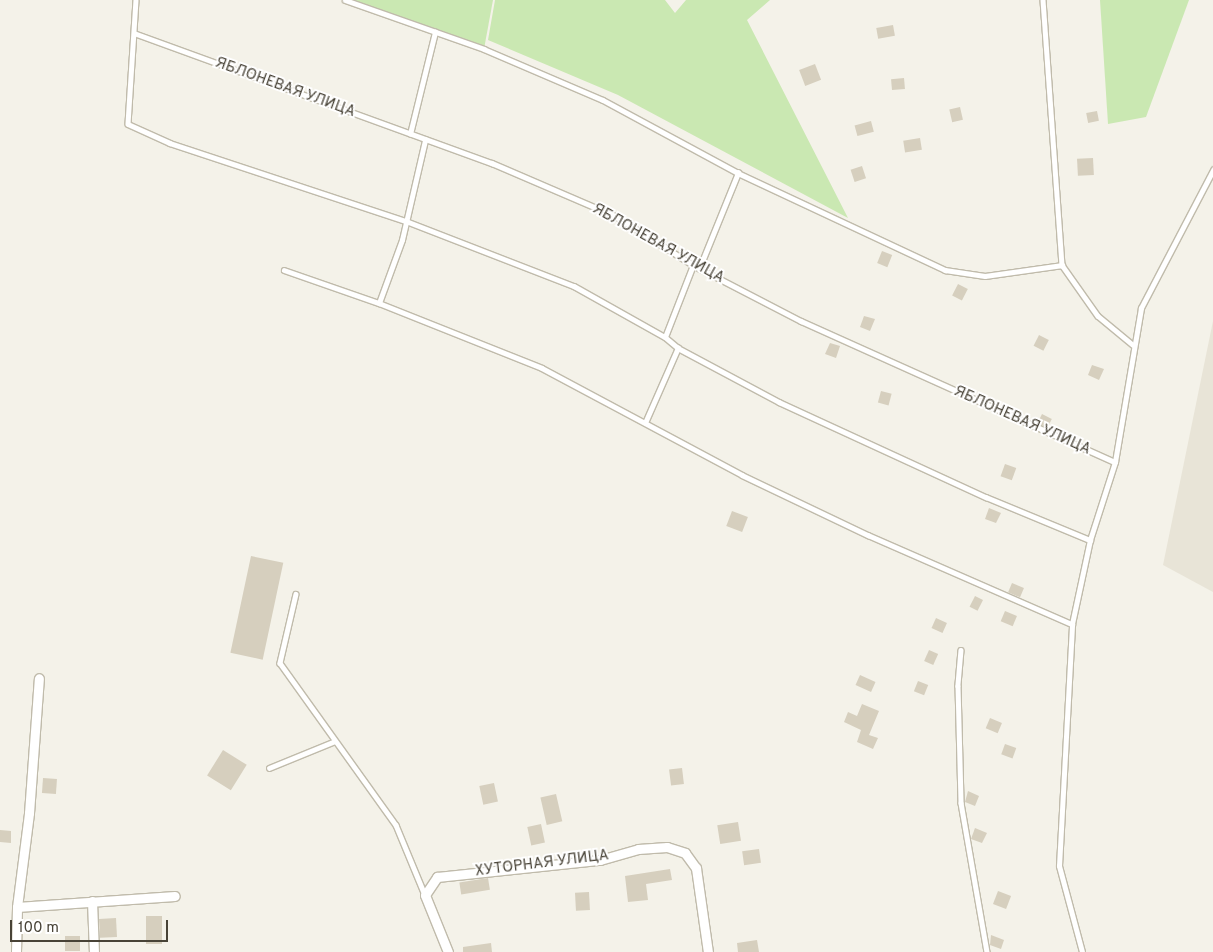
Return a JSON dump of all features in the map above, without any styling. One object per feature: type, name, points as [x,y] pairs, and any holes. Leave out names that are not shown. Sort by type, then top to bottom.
[{"type":"street","points":[[16,952],[17,907],[29,813],[39,678]]},
{"type":"street","name":"ХУТОРНАЯ УЛИЦА","points":[[425,895],[437,877],[600,860],[638,849],[667,847],[685,853],[696,868],[708,952]]},
{"type":"street","points":[[425,895],[448,952]]},
{"type":"street","points":[[17,907],[175,896]]},
{"type":"street","points":[[92,901],[94,952]]},
{"type":"lane","points":[[136,0],[128,124],[170,143],[406,221],[574,286],[665,338],[678,348],[779,402],[986,496],[1090,540]]},
{"type":"lane","points":[[345,0],[484,49],[603,100],[738,173],[944,270],[985,276],[1062,265]]},
{"type":"lane","points":[[1043,0],[1062,265],[1098,316],[1134,345]]},
{"type":"lane","name":"ЯБЛОНЕВАЯ УЛИЦА","points":[[134,32],[492,163],[615,216],[700,269],[818,329],[1115,462]]},
{"type":"lane","points":[[410,134],[435,32]]},
{"type":"lane","points":[[378,303],[402,240],[425,140]]},
{"type":"lane","points":[[1082,952],[1059,866],[1072,624],[1090,540],[1115,462],[1141,308],[1213,170]]},
{"type":"lane","points":[[700,269],[738,173]]},
{"type":"lane","points":[[665,338],[693,265]]},
{"type":"lane","points":[[284,270],[378,303],[542,368],[742,475],[868,535],[1072,624]]},
{"type":"lane","points":[[645,423],[678,348]]},
{"type":"lane","points":[[296,594],[280,663],[396,825],[425,895]]},
{"type":"lane","points":[[961,650],[958,686],[961,803],[986,952]]},
{"type":"lane","points":[[269,768],[335,741]]},
{"type":"shaded area","points":[[1213,321],[1213,592],[1163,565]]},
{"type":"green space","points":[[345,0],[493,0],[484,49]]},
{"type":"green space","points":[[495,0],[665,0],[675,13],[686,0],[770,0],[747,20],[848,218],[618,95],[488,40]]},
{"type":"green space","points":[[1100,0],[1189,0],[1146,117],[1108,124]]},
{"type":"building","points":[[893,25],[895,36],[878,39],[876,28]]},
{"type":"building","points":[[815,64],[821,80],[805,86],[799,70]]},
{"type":"building","points":[[904,78],[905,89],[892,90],[891,79]]},
{"type":"building","points":[[960,107],[963,120],[952,122],[949,109]]},
{"type":"building","points":[[1097,111],[1099,121],[1088,123],[1086,113]]},
{"type":"building","points":[[871,121],[874,132],[857,136],[855,125]]},
{"type":"building","points":[[920,138],[922,150],[905,153],[903,141]]},
{"type":"building","points":[[1093,158],[1094,175],[1078,176],[1077,159]]},
{"type":"building","points":[[862,166],[866,178],[855,182],[851,170]]},
{"type":"building","points":[[882,251],[892,255],[887,267],[877,263]]},
{"type":"building","points":[[958,284],[968,289],[962,301],[952,296]]},
{"type":"building","points":[[864,316],[875,319],[870,331],[860,327]]},
{"type":"building","points":[[1039,335],[1049,340],[1043,351],[1034,346]]},
{"type":"building","points":[[830,343],[840,346],[836,358],[825,354]]},
{"type":"building","points":[[1092,365],[1104,369],[1099,380],[1088,375]]},
{"type":"building","points":[[881,391],[892,394],[889,405],[878,403]]},
{"type":"building","points":[[1042,414],[1052,419],[1047,428],[1037,423]]},
{"type":"building","points":[[1005,464],[1016,468],[1012,480],[1001,476]]},
{"type":"building","points":[[989,508],[1001,513],[996,523],[985,519]]},
{"type":"building","points":[[732,511],[748,517],[742,532],[726,526]]},
{"type":"building","points":[[251,556],[283,563],[263,660],[230,653]]},
{"type":"building","points":[[1012,583],[1024,588],[1020,597],[1008,592]]},
{"type":"building","points":[[975,596],[983,600],[978,611],[970,607]]},
{"type":"building","points":[[1005,611],[1017,616],[1013,626],[1001,621]]},
{"type":"building","points":[[936,618],[947,623],[942,633],[932,628]]},
{"type":"building","points":[[929,650],[938,654],[933,665],[924,661]]},
{"type":"building","points":[[860,675],[876,682],[871,692],[856,685]]},
{"type":"building","points":[[918,681],[928,685],[924,695],[914,691]]},
{"type":"building","points":[[862,704],[879,711],[869,735],[878,738],[873,749],[857,742],[861,730],[844,722],[848,712],[857,716]]},
{"type":"building","points":[[990,718],[1002,723],[998,733],[986,728]]},
{"type":"building","points":[[1005,744],[1016,748],[1013,758],[1001,754]]},
{"type":"building","points":[[223,750],[247,765],[231,790],[207,775]]},
{"type":"building","points":[[682,768],[684,784],[671,785],[669,770]]},
{"type":"building","points":[[43,778],[57,779],[56,794],[42,793]]},
{"type":"building","points":[[494,783],[498,802],[483,805],[479,786]]},
{"type":"building","points":[[968,791],[979,796],[975,806],[965,802]]},
{"type":"building","points":[[556,794],[562,821],[547,825],[540,798]]},
{"type":"building","points":[[738,822],[741,841],[720,844],[717,825]]},
{"type":"building","points":[[541,824],[545,843],[531,845],[527,827]]},
{"type":"building","points":[[975,828],[987,833],[982,843],[971,839]]},
{"type":"building","points":[[0,830],[11,831],[11,843],[0,842]]},
{"type":"building","points":[[759,849],[761,863],[744,865],[742,851]]},
{"type":"building","points":[[670,869],[672,880],[646,884],[648,900],[628,902],[625,876]]},
{"type":"building","points":[[488,878],[490,890],[461,894],[459,883]]},
{"type":"building","points":[[998,891],[1011,896],[1006,909],[993,904]]},
{"type":"building","points":[[589,892],[590,910],[576,911],[575,893]]},
{"type":"building","points":[[146,916],[162,916],[162,944],[146,944]]},
{"type":"building","points":[[116,918],[117,937],[100,938],[99,919]]},
{"type":"building","points":[[991,935],[1004,940],[1001,949],[990,945]]},
{"type":"building","points":[[65,936],[80,936],[80,951],[65,951]]},
{"type":"building","points":[[757,940],[759,952],[738,952],[737,943]]},
{"type":"building","points":[[491,943],[492,952],[463,952],[463,947]]}]
